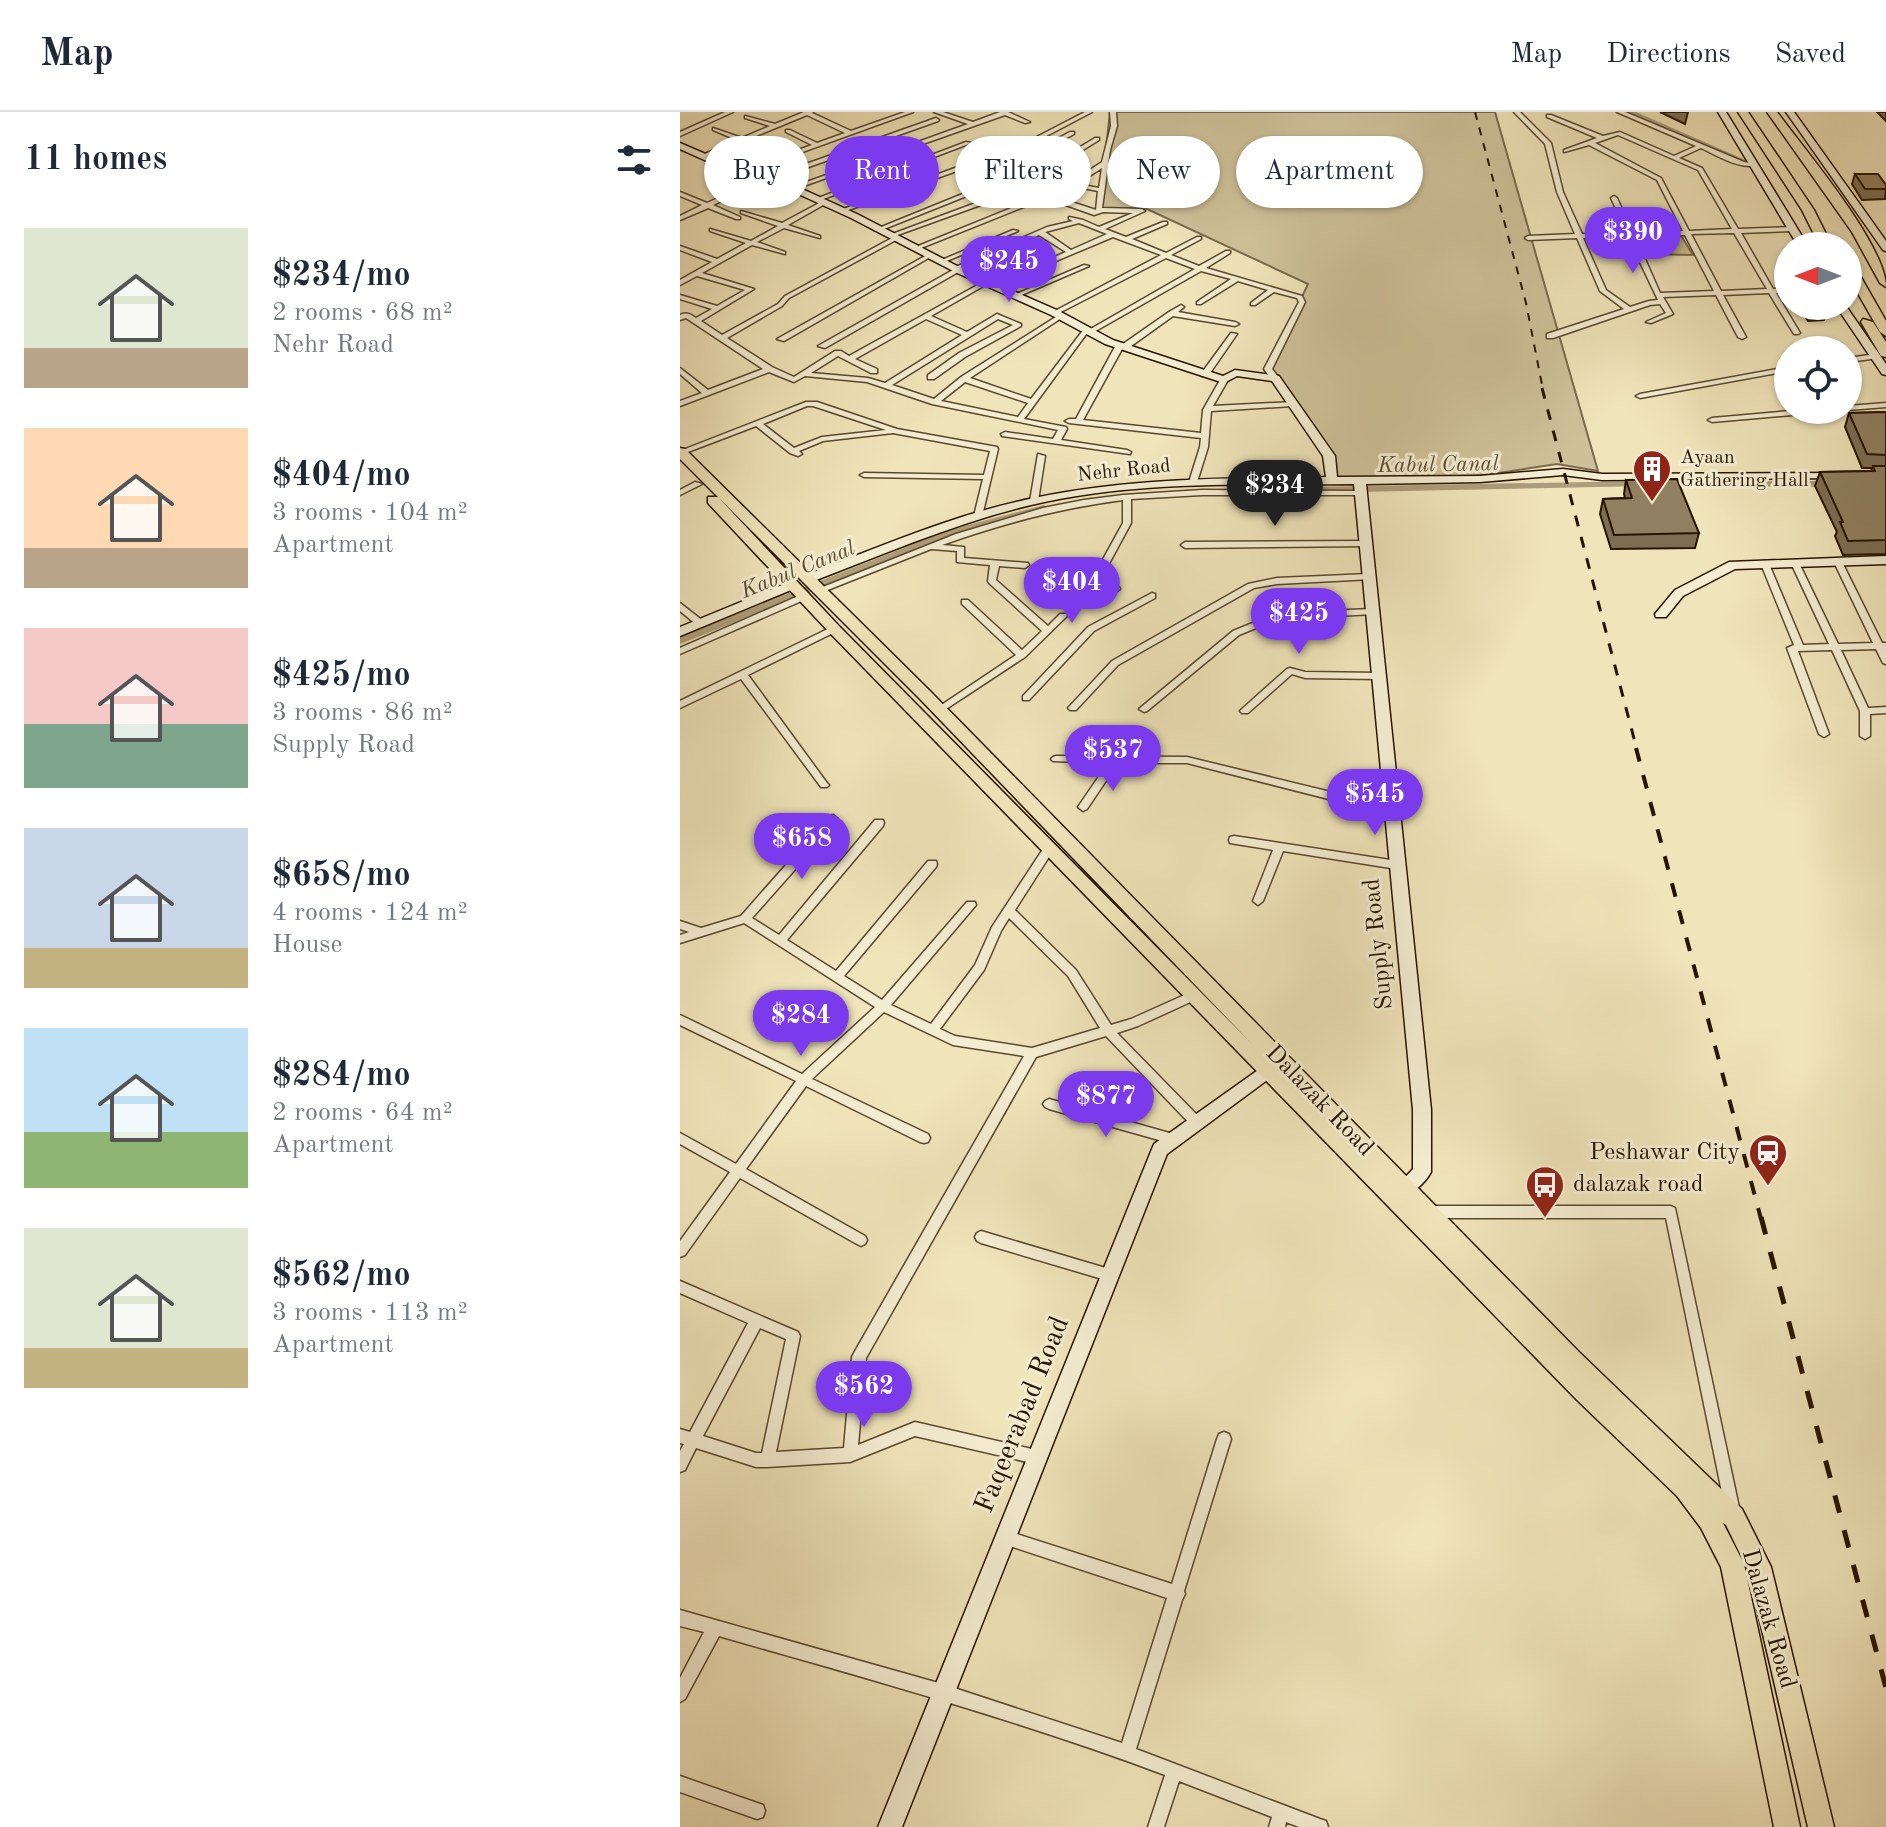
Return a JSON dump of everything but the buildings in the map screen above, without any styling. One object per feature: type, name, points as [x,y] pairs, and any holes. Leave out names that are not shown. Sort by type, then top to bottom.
[{"type":"highway","points":[[1743,112],[1826,232]]},
{"type":"highway","points":[[1772,113],[1858,232]]},
{"type":"highway","points":[[1808,210],[1819,232]]},
{"type":"highway","points":[[1862,238],[1886,272]]},
{"type":"highway","points":[[1873,255],[1886,283]]},
{"type":"highway","points":[[1862,290],[1886,332]]},
{"type":"highway","points":[[1861,320],[1881,354]]},
{"type":"main road","name":"Dalazak Road","points":[[680,457],[698,484],[805,588],[940,710],[1056,848],[1193,996],[1221,1012],[1268,1070],[1302,1094]]},
{"type":"main road","name":"Dalazak Road","points":[[680,457],[805,588],[834,629],[1398,1192],[1734,1517],[1759,1567],[1821,1827]]},
{"type":"main road","name":"Dalazak Road","points":[[1430,1220],[1585,1392],[1685,1488],[1709,1520],[1732,1564],[1787,1827]]},
{"type":"street","points":[[680,134],[730,112]]},
{"type":"street","points":[[809,148],[910,112]]},
{"type":"street","points":[[937,112],[973,124]]},
{"type":"street","points":[[809,182],[1004,112],[1027,122]]},
{"type":"street","points":[[1044,136],[1089,112]]},
{"type":"street","points":[[1102,210],[1099,208],[1114,126],[1113,112]]},
{"type":"street","points":[[1517,112],[1548,143],[1560,192],[1603,291],[1630,310]]},
{"type":"street","points":[[1527,122],[1559,112]]},
{"type":"street","points":[[1620,112],[1743,164],[1755,165]]},
{"type":"street","points":[[1722,112],[1795,232]]},
{"type":"street","points":[[752,136],[808,113],[850,133]]},
{"type":"street","points":[[1772,113],[1790,113],[1886,248]]},
{"type":"street","points":[[877,116],[886,120]]},
{"type":"street","points":[[1549,116],[1603,138]]},
{"type":"street","points":[[747,117],[775,126]]},
{"type":"street","points":[[809,165],[936,120]]},
{"type":"street","points":[[715,129],[733,136]]},
{"type":"street","points":[[788,131],[816,145]]},
{"type":"street","points":[[1067,136],[1072,133]]},
{"type":"street","points":[[1566,151],[1621,134],[1700,169],[1796,333]]},
{"type":"street","points":[[1091,143],[1097,139]]},
{"type":"street","points":[[1588,142],[1659,179],[1742,337]]},
{"type":"street","points":[[680,146],[703,156]]},
{"type":"street","points":[[1674,158],[1701,146]]},
{"type":"street","points":[[680,283],[820,201],[955,148]]},
{"type":"street","points":[[1091,173],[1105,163]]},
{"type":"street","points":[[841,211],[955,170]]},
{"type":"street","points":[[1091,188],[1102,190]]},
{"type":"street","points":[[680,194],[704,205]]},
{"type":"street","points":[[809,196],[940,262],[1058,314],[1088,331],[1122,346],[1224,380]]},
{"type":"street","points":[[877,230],[955,198]]},
{"type":"street","points":[[1614,198],[1670,314],[1649,322]]},
{"type":"street","points":[[680,218],[704,207]]},
{"type":"street","points":[[714,208],[818,237]]},
{"type":"street","points":[[722,338],[892,238],[966,208]]},
{"type":"street","points":[[914,249],[1016,208]]},
{"type":"street","points":[[1080,208],[1094,213],[1102,210],[1142,210],[1099,229]]},
{"type":"street","points":[[917,213],[930,221]]},
{"type":"street","points":[[822,346],[956,269],[1040,232],[1068,229],[1081,221],[1164,256],[1235,280],[1300,297],[1302,302],[1296,317],[1268,369],[1329,456],[1332,481]]},
{"type":"street","points":[[1125,240],[1165,223]]},
{"type":"street","points":[[1068,229],[1072,249]]},
{"type":"street","points":[[1528,238],[1793,229]]},
{"type":"street","points":[[712,230],[783,253]]},
{"type":"street","points":[[940,262],[1015,231]]},
{"type":"street","points":[[1040,232],[1072,249]]},
{"type":"street","points":[[1862,232],[1874,232]]},
{"type":"street","points":[[849,359],[925,316],[989,285],[1111,235]]},
{"type":"street","points":[[935,402],[1058,314],[1199,238]]},
{"type":"street","points":[[680,248],[718,262]]},
{"type":"street","points":[[1020,419],[1088,331],[1228,252]]},
{"type":"street","points":[[781,339],[929,256]]},
{"type":"street","points":[[1017,295],[1086,266]]},
{"type":"street","points":[[696,321],[751,289],[697,274]]},
{"type":"street","points":[[1199,303],[1235,280]]},
{"type":"street","points":[[1253,304],[1272,290]]},
{"type":"street","points":[[1550,336],[1660,298],[1774,290]]},
{"type":"street","points":[[680,297],[718,308]]},
{"type":"street","points":[[1181,307],[1122,346],[1074,422],[1205,436]]},
{"type":"street","points":[[1171,313],[1235,324]]},
{"type":"street","points":[[680,318],[687,315],[769,369],[794,380],[838,353],[874,371]]},
{"type":"street","points":[[925,316],[967,335]]},
{"type":"street","points":[[886,386],[997,316],[1019,325],[962,355],[931,377]]},
{"type":"street","points":[[1853,320],[1881,354],[1886,372]]},
{"type":"street","points":[[1205,374],[1233,334]]},
{"type":"street","points":[[680,404],[769,369]]},
{"type":"street","points":[[680,370],[707,393]]},
{"type":"street","points":[[1640,396],[1774,372]]},
{"type":"street","points":[[1193,482],[1205,436],[1208,409],[1224,380],[1235,373],[1275,378]]},
{"type":"street","points":[[802,374],[868,380],[935,402],[1063,429],[1056,441]]},
{"type":"street","points":[[964,379],[1033,402]]},
{"type":"street","points":[[680,457],[757,423],[806,404],[814,404],[898,431],[994,449],[978,516]]},
{"type":"street","points":[[1208,409],[1293,404]]},
{"type":"street","points":[[1862,407],[1886,405]]},
{"type":"street","points":[[1712,420],[1774,415]]},
{"type":"street","points":[[757,423],[797,453],[822,439],[898,431]]},
{"type":"street","points":[[1005,434],[1127,452]]},
{"type":"street","points":[[1034,501],[1041,456]]},
{"type":"street","name":"Nehr Road","points":[[680,632],[805,588],[978,516],[1034,501],[1129,487],[1193,482],[1332,481],[1360,485],[1563,472],[1602,477],[1857,475]]},
{"type":"street","points":[[864,475],[987,477]]},
{"type":"street","points":[[680,493],[698,484]]},
{"type":"street","points":[[680,651],[805,588],[961,534],[1048,509],[1127,498],[1360,485]]},
{"type":"street","name":"Supply Road","points":[[1360,485],[1422,1110],[1422,1172],[1398,1192]]},
{"type":"street","points":[[1093,585],[1127,523],[1127,498]]},
{"type":"street","points":[[1185,545],[1365,544]]},
{"type":"street","points":[[929,547],[961,549],[960,560],[1025,565]]},
{"type":"street","points":[[1661,614],[1679,593],[1733,565],[1886,560]]},
{"type":"street","points":[[1838,562],[1882,646],[1886,661]]},
{"type":"street","points":[[995,563],[992,581],[1046,629]]},
{"type":"street","points":[[1795,563],[1865,711],[1865,736]]},
{"type":"street","points":[[1765,564],[1799,647]]},
{"type":"street","points":[[1073,708],[1115,663],[1251,586],[1277,581],[1369,577]]},
{"type":"street","points":[[1062,581],[1116,589]]},
{"type":"street","points":[[1026,698],[1091,629],[1152,596]]},
{"type":"street","points":[[965,602],[1022,655]]},
{"type":"street","points":[[680,606],[700,623]]},
{"type":"street","points":[[1144,709],[1236,633],[1277,616],[1372,612]]},
{"type":"street","points":[[940,710],[1022,655],[1063,616]]},
{"type":"street","points":[[680,705],[834,629]]},
{"type":"street","points":[[1824,734],[1792,648],[1882,646]]},
{"type":"street","points":[[1245,711],[1290,671],[1305,675],[1379,676]]},
{"type":"street","points":[[742,674],[824,785]]},
{"type":"street","points":[[1865,711],[1886,710]]},
{"type":"street","points":[[1056,759],[1187,760],[1368,805],[1391,805]]},
{"type":"street","points":[[1083,807],[1116,759]]},
{"type":"street","points":[[680,949],[691,936],[745,919],[833,819]]},
{"type":"street","points":[[780,941],[879,823]]},
{"type":"street","points":[[1234,840],[1397,865]]},
{"type":"street","points":[[1258,901],[1279,847]]},
{"type":"street","points":[[933,1030],[980,967],[996,930],[1056,848]]},
{"type":"street","points":[[837,977],[932,864]]},
{"type":"street","points":[[680,1251],[805,1078],[883,1006],[971,905]]},
{"type":"street","points":[[1010,912],[1072,973],[1108,1031],[1196,1122]]},
{"type":"street","points":[[745,919],[883,1006],[953,1040],[1032,1053],[1134,1023],[1193,996]]},
{"type":"street","points":[[680,925],[691,936]]},
{"type":"street","points":[[680,1020],[924,1138]]},
{"type":"street","points":[[850,1455],[859,1357],[1032,1053]]},
{"type":"street","name":"Faqeerabad Road","points":[[890,1827],[1160,1149],[1268,1070]]},
{"type":"street","points":[[1049,1104],[1173,1139]]},
{"type":"street","points":[[680,1138],[861,1240]]},
{"type":"street","points":[[1430,1220],[1671,1212],[1734,1517]]},
{"type":"street","points":[[981,1237],[1109,1275]]},
{"type":"street","points":[[680,1287],[793,1336],[767,1460]]},
{"type":"street","points":[[680,1465],[687,1438],[757,1320]]},
{"type":"street","points":[[687,1438],[756,1460],[767,1460],[850,1455],[915,1429],[1036,1457]]},
{"type":"street","points":[[1127,1753],[1224,1439]]},
{"type":"street","points":[[1004,1537],[1178,1594]]},
{"type":"street","points":[[680,1618],[942,1692],[1127,1753],[1279,1820],[1320,1827]]},
{"type":"street","points":[[680,1694],[715,1628]]},
{"type":"street","points":[[1156,1827],[1174,1772]]},
{"type":"street","points":[[680,1784],[757,1811]]},
{"type":"shaded area","points":[[1110,112],[1495,112],[1598,471],[1557,464],[1486,475],[1332,481],[1329,455],[1268,369],[1308,284],[1145,208],[1220,208],[1220,136],[1107,136]]},
{"type":"shaded area","points":[[1107,139],[1107,208],[1145,208],[1099,210]]},
{"type":"shaded area","points":[[1680,234],[1693,255],[1641,254],[1634,237]]},
{"type":"waterway","points":[[1630,112],[1746,162]]},
{"type":"waterway","name":"Kabul Canal","points":[[1256,491],[1643,484]]},
{"type":"waterway","name":"Kabul Canal","points":[[1664,484],[1835,484]]},
{"type":"waterway","name":"Kabul Canal","points":[[680,640],[953,532],[1044,508]]},
{"type":"railway","points":[[1475,112],[1526,303],[1543,390]]},
{"type":"railway","points":[[1542,388],[1637,750]]},
{"type":"railway","points":[[1636,748],[1761,1219]]},
{"type":"railway","points":[[1761,1217],[1886,1688]]},
{"type":"place","name":"Ayaan Gathering Hall","points":[[1652,503]]},
{"type":"place","name":"Peshawar City","points":[[1768,1187]]},
{"type":"place","name":"dalazak road","points":[[1545,1219]]}]
